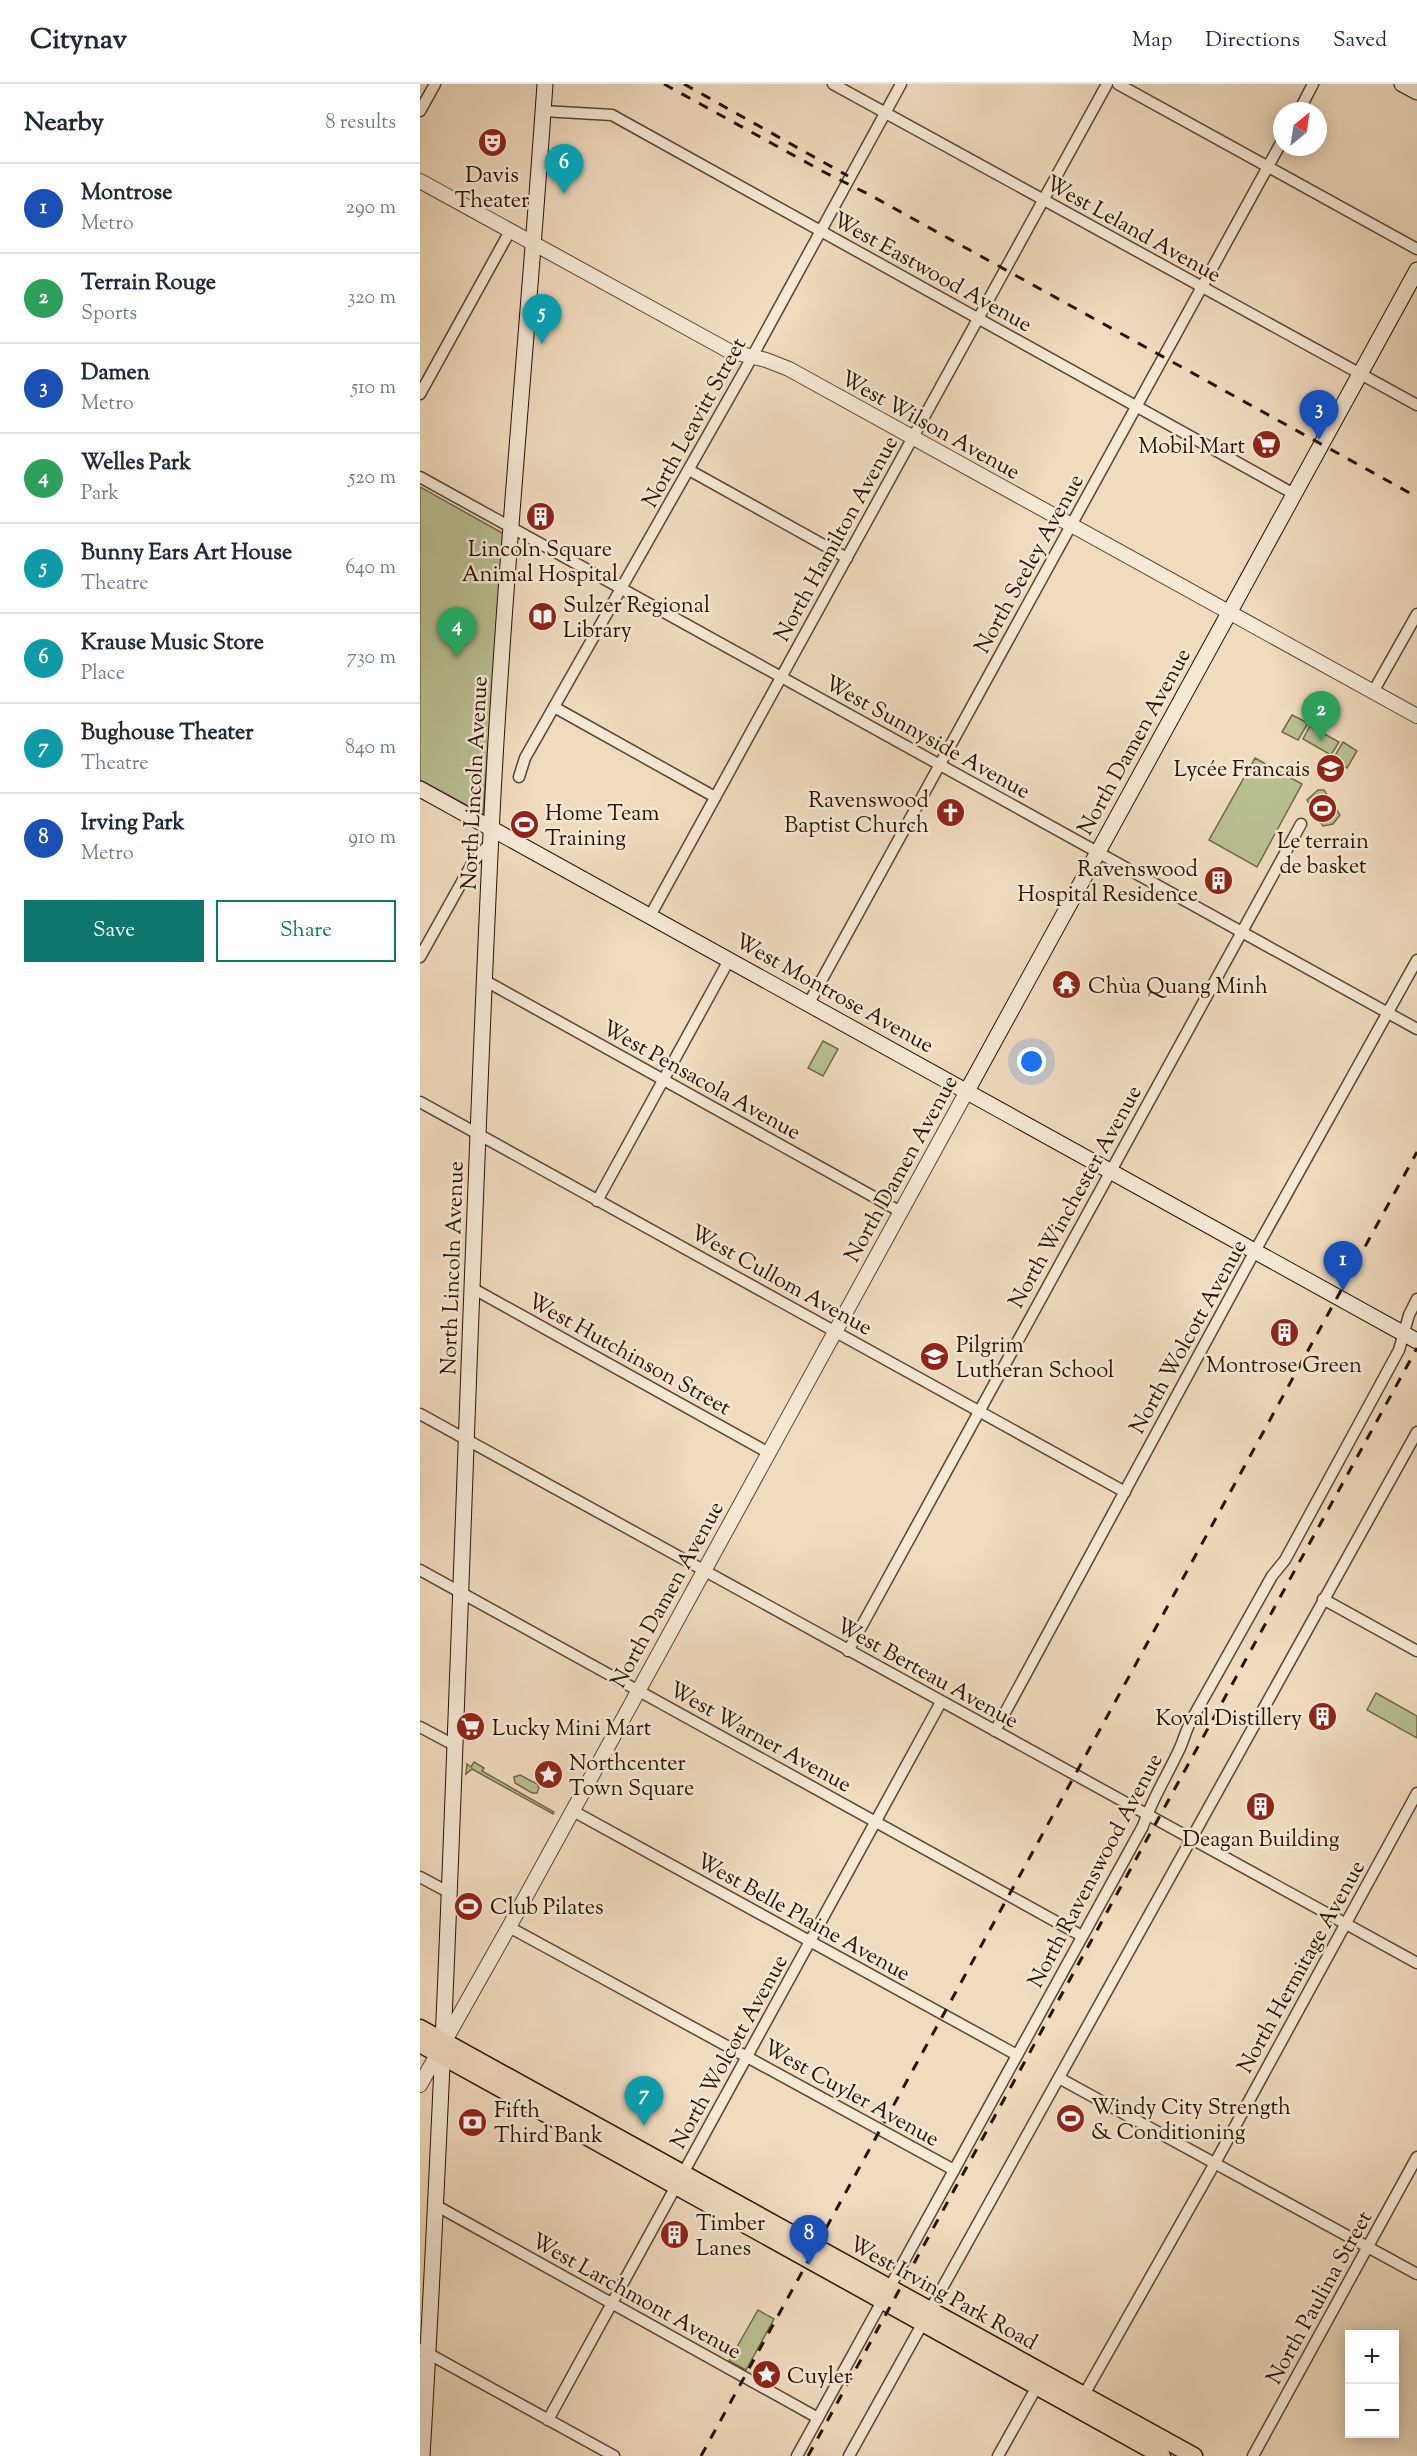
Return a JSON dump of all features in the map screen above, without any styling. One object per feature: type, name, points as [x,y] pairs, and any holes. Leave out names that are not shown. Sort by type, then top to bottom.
[{"type":"main road","name":"North Lincoln Avenue","points":[[422,2456],[424,2352],[436,2206],[491,836],[545,84]]},
{"type":"main road","points":[[1402,84],[1417,92]]},
{"type":"main road","name":"North Damen Avenue","points":[[968,1091],[1417,270]]},
{"type":"main road","name":"West Montrose Avenue","points":[[420,789],[491,836],[650,916],[1417,1341]]},
{"type":"main road","name":"West Irving Park Road","points":[[420,2028],[441,2050]]},
{"type":"main road","name":"West Irving Park Road","points":[[420,2044],[441,2050],[1080,2402],[1194,2456]]},
{"type":"main road","name":"West Irving Park Road","points":[[1080,2402],[1152,2454]]},
{"type":"street","points":[[420,111],[435,84]]},
{"type":"street","name":"West Leland Avenue","points":[[833,84],[1417,405]]},
{"type":"street","name":"North Leavitt Street","points":[[519,777],[525,758],[689,470],[901,84]]},
{"type":"street","name":"North Hamilton Avenue","points":[[650,916],[1107,84]]},
{"type":"street","points":[[1118,84],[1417,249]]},
{"type":"street","points":[[1304,102],[1313,84]]},
{"type":"street","name":"West Eastwood Avenue","points":[[543,111],[612,115],[1294,494]]},
{"type":"street","name":"North Seeley Avenue","points":[[808,1003],[1274,156]]},
{"type":"street","name":"West Wilson Avenue","points":[[420,181],[729,351],[789,369],[1417,716]]},
{"type":"street","points":[[420,394],[510,231]]},
{"type":"street","points":[[689,470],[847,558]]},
{"type":"street","name":"West Sunnyside Avenue","points":[[420,477],[1417,1029]]},
{"type":"street","points":[[1373,692],[1417,614]]},
{"type":"street","points":[[554,707],[715,797]]},
{"type":"street","name":"North Winchester Avenue","points":[[848,1651],[1301,824]]},
{"type":"street","points":[[420,957],[473,862],[491,836]]},
{"type":"street","points":[[597,1201],[729,960]]},
{"type":"street","name":"North Wolcott Avenue","points":[[995,1731],[1255,1251],[1417,960]]},
{"type":"street","name":"West Pensacola Avenue","points":[[484,980],[902,1212]]},
{"type":"street","name":"North Damen Avenue","points":[[420,2085],[968,1091]]},
{"type":"street","name":"West Cullom Avenue","points":[[420,1102],[1125,1492]]},
{"type":"street","name":"West Hutchinson Street","points":[[472,1288],[769,1453]]},
{"type":"street","name":"North Ravenswood Avenue","points":[[797,2456],[1143,1826],[1150,1803],[1180,1748],[1192,1719],[1272,1576],[1285,1560],[1400,1350],[1402,1333],[1417,1299]]},
{"type":"street","name":"West Berteau Avenue","points":[[420,1414],[1417,1963]]},
{"type":"street","points":[[849,2456],[1417,1432]]},
{"type":"street","name":"West Warner Avenue","points":[[420,1570],[1082,1936]]},
{"type":"street","points":[[1323,1599],[1417,1651]]},
{"type":"street","name":"North Wolcott Avenue","points":[[548,2420],[941,1702]]},
{"type":"street","points":[[420,1727],[454,1745]]},
{"type":"street","name":"North Hermitage Avenue","points":[[1080,2402],[1215,2163],[1417,1793]]},
{"type":"street","name":"West Belle Plaine Avenue","points":[[573,1811],[1017,2055]]},
{"type":"street","points":[[420,1877],[448,1892]]},
{"type":"street","name":"West Cuyler Avenue","points":[[509,1927],[954,2170]]},
{"type":"street","points":[[1059,2078],[1417,2274]]},
{"type":"street","name":"North Paulina Street","points":[[1253,2456],[1417,2157]]},
{"type":"street","name":"West Larchmont Avenue","points":[[436,2206],[818,2418]]},
{"type":"street","points":[[424,2352],[614,2456]]},
{"type":"street","points":[[998,2456],[1040,2380]]},
{"type":"green space","points":[[420,487],[504,534],[483,814],[420,780]]},
{"type":"green space","points":[[1292,715],[1308,723],[1298,740],[1282,732]]},
{"type":"green space","points":[[1310,726],[1339,742],[1331,755],[1303,739]]},
{"type":"green space","points":[[1343,742],[1357,751],[1347,768],[1333,759]]},
{"type":"green space","points":[[1255,758],[1302,784],[1257,867],[1209,840]]},
{"type":"green space","name":"Le terrain de basket","points":[[1318,790],[1324,790],[1340,815],[1333,824],[1323,826],[1307,800]]},
{"type":"green space","points":[[823,1041],[838,1049],[823,1076],[808,1068]]},
{"type":"green space","points":[[1376,1693],[1417,1716],[1417,1738],[1367,1710]]},
{"type":"green space","points":[[474,1762],[484,1768],[482,1771],[554,1812],[553,1814],[472,1769],[466,1774],[467,1764],[471,1767]]},
{"type":"green space","points":[[520,1775],[537,1784],[539,1788],[537,1793],[532,1793],[515,1783],[514,1777]]},
{"type":"green space","points":[[758,2310],[774,2319],[746,2370],[729,2361]]},
{"type":"railway","points":[[664,84],[1417,497]]},
{"type":"railway","points":[[684,84],[848,176]]},
{"type":"railway","points":[[701,2456],[1417,1152]]},
{"type":"railway","points":[[808,2456],[1417,1348]]},
{"type":"place","name":"Davis Theater","points":[[492,142]]},
{"type":"place","name":"Krause Music Store","points":[[564,194]]},
{"type":"place","name":"Bunny Ears Art House","points":[[542,344]]},
{"type":"place","name":"Damen","points":[[1319,440]]},
{"type":"place","name":"Mobil Mart","points":[[1266,445]]},
{"type":"place","name":"Lincoln Square Animal Hospital","points":[[540,516]]},
{"type":"place","name":"Sulzer Regional Library","points":[[542,617]]},
{"type":"place","name":"Welles Park","points":[[457,657]]},
{"type":"place","name":"Terrain Rouge","points":[[1321,741]]},
{"type":"place","name":"Lycée Francais","points":[[1331,768]]},
{"type":"place","name":"Le terrain de basket","points":[[1323,808]]},
{"type":"place","name":"Ravenswood Baptist Church","points":[[950,812]]},
{"type":"place","name":"Home Team Training","points":[[524,825]]},
{"type":"place","name":"Ravenswood Hospital Residence","points":[[1219,881]]},
{"type":"place","name":"Chùa Quang Minh","points":[[1067,985]]},
{"type":"place","name":"Montrose","points":[[1343,1291]]},
{"type":"place","name":"Montrose Green","points":[[1284,1332]]},
{"type":"place","name":"Pilgrim Lutheran School","points":[[935,1357]]},
{"type":"place","name":"Koval Distillery","points":[[1323,1717]]},
{"type":"place","name":"Lucky Mini Mart","points":[[471,1727]]},
{"type":"place","name":"Northcenter Town Square","points":[[548,1775]]},
{"type":"place","name":"Deagan Building","points":[[1261,1806]]},
{"type":"place","name":"Club Pilates","points":[[469,1906]]},
{"type":"place","name":"Windy City Strength & Conditioning","points":[[1070,2119]]},
{"type":"place","name":"Fifth Third Bank","points":[[473,2122]]},
{"type":"place","name":"Bughouse Theater","points":[[644,2126]]},
{"type":"place","name":"Timber Lanes","points":[[675,2235]]},
{"type":"place","name":"Irving Park","points":[[809,2265]]},
{"type":"place","name":"Cuyler","points":[[766,2375]]}]
